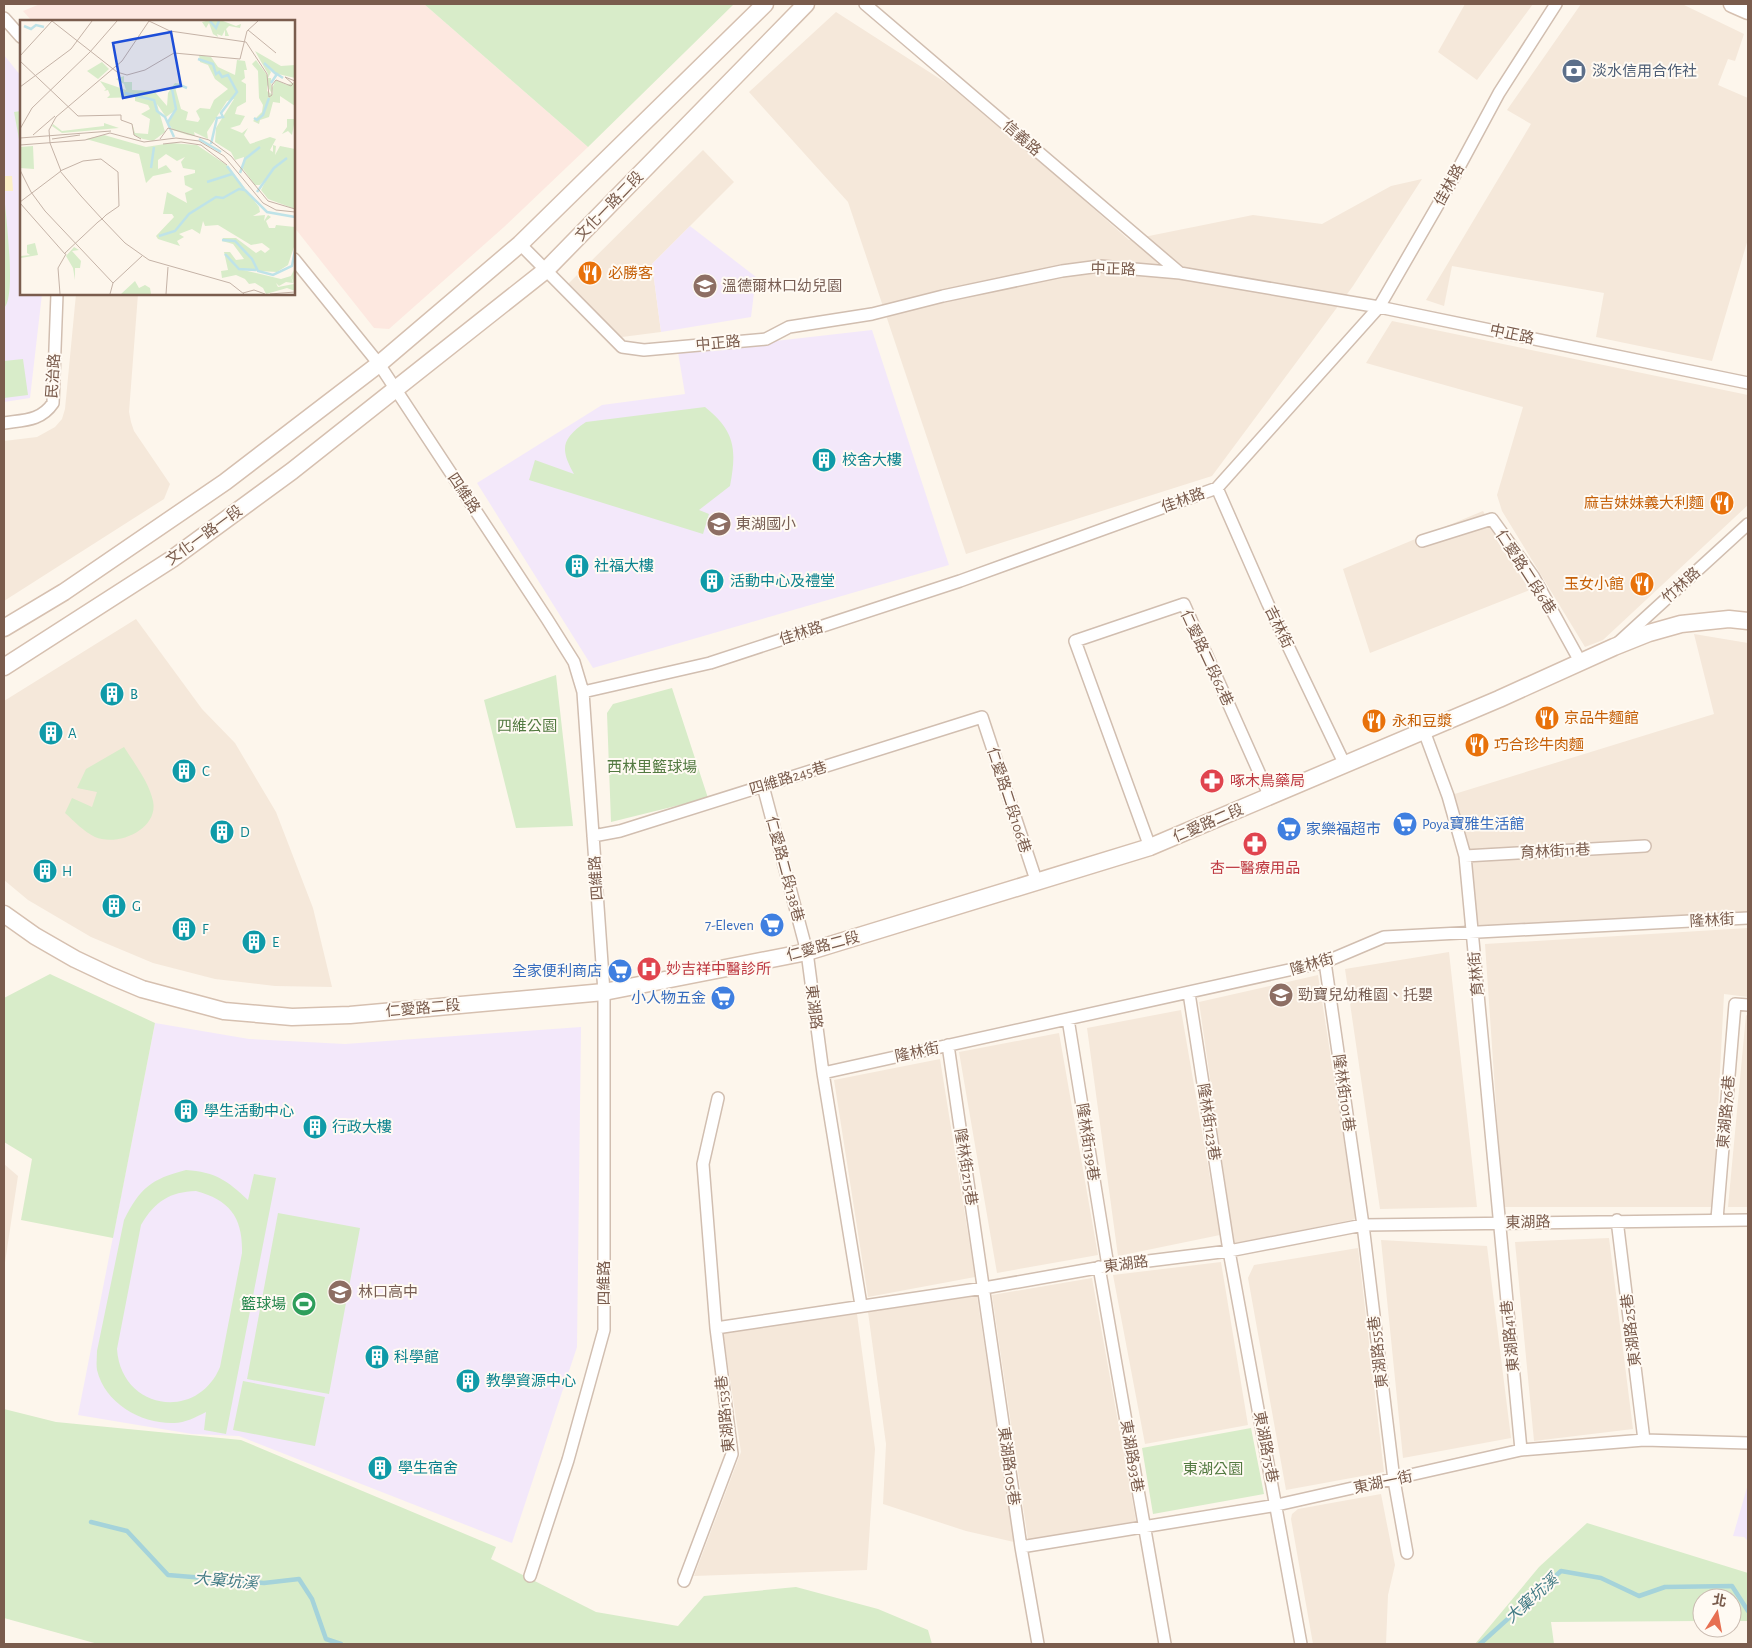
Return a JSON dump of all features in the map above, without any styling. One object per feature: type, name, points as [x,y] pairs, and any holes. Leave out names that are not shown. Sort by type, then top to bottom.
[{"type":"main road","points":[[379,364],[520,244],[765,4]]},
{"type":"main road","name":"文化一路二段","points":[[395,390],[546,270],[806,4]]},
{"type":"main road","points":[[1732,4],[1748,11]]},
{"type":"main road","name":"文化一路一段","points":[[4,628],[64,592],[225,482],[379,364]]},
{"type":"main road","name":"文化一路一段","points":[[4,668],[172,559],[292,471],[395,390]]},
{"type":"main road","name":"仁愛路二段","points":[[4,914],[35,936],[75,959],[111,976],[142,989],[224,1010],[292,1017],[350,1015],[604,992],[807,952],[1150,847],[1424,731],[1614,647],[1681,624],[1729,619],[1748,621]]},
{"type":"street","name":"信義路","points":[[865,4],[1180,272]]},
{"type":"street","name":"佳林路","points":[[583,692],[719,660],[960,581],[1217,488],[1379,307],[1450,184],[1499,93],[1556,4]]},
{"type":"street","points":[[4,18],[20,36]]},
{"type":"street","name":"中正路","points":[[520,244],[622,347],[644,350],[766,339],[789,327],[872,314],[943,296],[1062,271],[1100,266],[1180,272],[1379,307],[1748,383]]},
{"type":"street","name":"四維路","points":[[295,260],[379,364],[548,619],[574,662],[583,692],[604,992],[604,1330],[568,1460],[530,1576]]},
{"type":"street","name":"民治路","points":[[4,423],[35,419],[46,413],[53,403],[57,295]]},
{"type":"street","name":"吉林街","points":[[1217,488],[1268,604],[1345,765]]},
{"type":"street","name":"仁愛路二段6巷","points":[[1422,541],[1492,519],[1533,576],[1581,663]]},
{"type":"street","name":"竹林路","points":[[1614,647],[1748,524]]},
{"type":"street","name":"仁愛路二段62巷","points":[[1150,847],[1075,641],[1184,604],[1270,797]]},
{"type":"street","name":"四維路245巷","points":[[593,836],[620,831],[982,717]]},
{"type":"street","name":"仁愛路二段106巷","points":[[982,717],[1037,883]]},
{"type":"street","name":"育林街","points":[[1424,731],[1448,796],[1465,856],[1499,1222]]},
{"type":"street","name":"仁愛路二段138巷","points":[[763,786],[807,952]]},
{"type":"street","name":"育林街11巷","points":[[1465,856],[1644,846]]},
{"type":"street","name":"隆林街","points":[[822,1073],[1325,962],[1384,938],[1748,918]]},
{"type":"street","name":"東湖路","points":[[807,952],[822,1073],[861,1305],[984,1288],[1103,1266],[1229,1251],[1363,1225],[1617,1220],[1748,1220]]},
{"type":"street","name":"隆林街101巷","points":[[1325,962],[1363,1225]]},
{"type":"street","name":"隆林街123巷","points":[[1189,993],[1229,1251]]},
{"type":"street","name":"東湖路76巷","points":[[1717,1219],[1735,1004],[1748,1005]]},
{"type":"street","name":"隆林街139巷","points":[[1068,1019],[1103,1266]]},
{"type":"street","name":"隆林街215巷","points":[[948,1046],[984,1288]]},
{"type":"street","name":"東湖路153巷","points":[[684,1581],[732,1454],[716,1328],[703,1164],[718,1098]]},
{"type":"street","name":"東湖路25巷","points":[[1617,1220],[1644,1440]]},
{"type":"street","name":"東湖路41巷","points":[[1499,1222],[1521,1450]]},
{"type":"street","name":"東湖路55巷","points":[[1363,1225],[1394,1480],[1407,1553]]},
{"type":"street","name":"東湖路75巷","points":[[1229,1251],[1301,1644]]},
{"type":"street","name":"東湖路93巷","points":[[1103,1266],[1144,1526],[1165,1644]]},
{"type":"street","name":"東湖路105巷","points":[[984,1288],[1021,1547],[1038,1644]]},
{"type":"street","points":[[716,1328],[861,1305]]},
{"type":"street","name":"東湖一街","points":[[1021,1547],[1276,1504],[1394,1480],[1521,1450],[1644,1440],[1748,1443]]},
{"type":"shaded area","points":[[40,4],[424,4],[588,147],[504,227],[389,329],[374,328],[295,228],[295,20],[31,20],[23,11]]},
{"type":"shaded area","points":[[1465,4],[1533,4],[1477,80],[1438,52]]},
{"type":"shaded area","points":[[1581,4],[1682,4],[1744,34],[1735,61],[1728,59],[1718,85],[1748,98],[1748,239],[1712,361],[1596,337],[1604,293],[1452,266],[1444,306],[1426,300],[1531,124],[1507,110]]},
{"type":"shaded area","points":[[836,12],[965,95],[1129,240],[1253,215],[1322,224],[1391,186],[1422,179],[1353,286],[1212,476],[966,554],[848,202],[749,92]]},
{"type":"shaded area","points":[[4,55],[20,75],[20,295],[42,295],[30,398],[4,402]]},
{"type":"shaded area","points":[[703,150],[734,182],[652,264],[661,332],[622,337],[568,284]]},
{"type":"shaded area","name":"溫德爾林口幼兒園","points":[[690,226],[756,277],[751,317],[661,332],[652,264]]},
{"type":"shaded area","points":[[76,295],[138,295],[129,412],[134,431],[170,484],[164,499],[4,601],[4,441],[37,437],[55,427],[62,419],[65,409]]},
{"type":"shaded area","points":[[1392,321],[1748,395],[1748,505],[1603,640],[1585,647],[1502,511],[1497,495],[1523,407],[1366,363]]},
{"type":"shaded area","name":"東湖國小","points":[[872,330],[949,565],[593,668],[477,483],[602,405],[685,394],[678,352]]},
{"type":"shaded area","points":[[1483,511],[1530,590],[1370,653],[1343,569]]},
{"type":"shaded area","points":[[136,619],[202,709],[235,743],[276,812],[313,908],[332,987],[275,986],[215,979],[153,963],[91,937],[28,900],[4,880],[4,701]]},
{"type":"shaded area","points":[[1694,634],[1748,643],[1748,918],[1472,934],[1448,796],[1714,714]]},
{"type":"shaded area","points":[[1748,928],[1748,997],[1724,994],[1713,1207],[1503,1207],[1485,944]]},
{"type":"shaded area","points":[[1449,952],[1477,1207],[1380,1209],[1345,969]]},
{"type":"shaded area","points":[[1318,975],[1356,1219],[1234,1244],[1199,1002]]},
{"type":"shaded area","points":[[1181,1010],[1220,1235],[1118,1256],[1087,1028]]},
{"type":"shaded area","points":[[1746,1015],[1748,1016],[1748,1207],[1728,1207]]},
{"type":"shaded area","name":"林口高中","points":[[155,1023],[249,1039],[345,1044],[581,1027],[577,1347],[512,1543],[239,1436],[192,1434],[78,1415]]},
{"type":"shaded area","points":[[1059,1033],[1098,1255],[997,1273],[959,1052]]},
{"type":"shaded area","points":[[940,1059],[975,1277],[868,1297],[834,1080]]},
{"type":"shaded area","points":[[4,1164],[18,1176],[4,1269]]},
{"type":"shaded area","points":[[1609,1238],[1633,1429],[1534,1441],[1515,1242]]},
{"type":"shaded area","points":[[1381,1240],[1487,1246],[1511,1438],[1403,1458]]},
{"type":"shaded area","points":[[1358,1248],[1384,1472],[1286,1490],[1248,1278],[1254,1265]]},
{"type":"shaded area","points":[[1221,1262],[1248,1425],[1145,1444],[1113,1275]]},
{"type":"shaded area","points":[[1092,1278],[1136,1521],[1028,1540],[992,1295]]},
{"type":"shaded area","points":[[977,1296],[1014,1542],[966,1531],[883,1504],[886,1444],[868,1312]]},
{"type":"shaded area","points":[[857,1314],[875,1449],[867,1570],[694,1576],[741,1452],[723,1332]]},
{"type":"shaded area","points":[[1748,1484],[1748,1541],[1744,1537],[1733,1536]]},
{"type":"shaded area","points":[[1381,1494],[1395,1565],[1388,1595],[1386,1644],[1313,1644],[1291,1519],[1292,1514],[1298,1509]]},
{"type":"green space","points":[[424,4],[734,4],[588,147]]},
{"type":"green space","points":[[20,111],[20,145],[14,112]]},
{"type":"green space","points":[[4,191],[10,288],[8,300],[4,308]]},
{"type":"green space","points":[[23,359],[28,395],[4,398],[4,361]]},
{"type":"green space","points":[[705,407],[723,424],[728,433],[733,451],[733,461],[730,486],[699,510],[709,514],[703,534],[529,480],[535,460],[574,474],[566,458],[565,445],[572,434],[586,422]]},
{"type":"green space","name":"四維公園","points":[[556,675],[573,826],[516,828],[484,700]]},
{"type":"green space","name":"西林里籃球場","points":[[672,688],[708,798],[611,822],[607,713],[613,704]]},
{"type":"green space","points":[[124,747],[148,787],[153,801],[153,811],[150,820],[135,833],[115,840],[95,837],[65,813],[72,798],[92,807],[97,792],[77,788],[86,769]]},
{"type":"green space","points":[[50,974],[155,1023],[113,1238],[21,1220],[32,1159],[4,1142],[4,998]]},
{"type":"green space","points":[[186,1170],[213,1175],[234,1187],[248,1200],[254,1174],[276,1178],[226,1434],[204,1430],[206,1412],[178,1423],[150,1420],[138,1416],[116,1402],[101,1382],[97,1370],[97,1351],[124,1220],[141,1192],[155,1181]],"holes":[[[196,1191],[226,1205],[232,1212],[237,1220],[242,1241],[242,1253],[220,1367],[209,1385],[195,1396],[178,1402],[161,1402],[145,1396],[132,1385],[122,1370],[117,1349],[141,1225],[152,1210],[164,1199],[178,1193]]]},
{"type":"green space","name":"籃球場","points":[[278,1213],[360,1228],[329,1394],[247,1379]]},
{"type":"green space","points":[[243,1381],[325,1397],[315,1446],[233,1430]]},
{"type":"green space","points":[[4,1409],[56,1422],[241,1440],[496,1547],[491,1559],[596,1612],[678,1626],[704,1596],[796,1587],[878,1609],[928,1630],[932,1644],[98,1644],[4,1618]]},
{"type":"green space","name":"東湖公園","points":[[1251,1428],[1264,1494],[1153,1514],[1142,1448]]},
{"type":"green space","points":[[1587,1523],[1748,1573],[1748,1621],[1742,1621],[1742,1588],[1692,1588],[1692,1621],[1551,1622],[1554,1644],[1475,1644],[1539,1567]]},
{"type":"sand","points":[[4,176],[12,176],[13,191],[4,191]]},
{"type":"waterway","name":"大窠坑溪","points":[[91,1522],[127,1531],[168,1575],[264,1583],[299,1579],[312,1599],[326,1639],[341,1644]]},
{"type":"waterway","name":"大窠坑溪","points":[[1480,1644],[1561,1571],[1601,1578],[1639,1596],[1665,1587],[1732,1586],[1748,1611]]},
{"type":"place","name":"淡水信用合作社","points":[[1574,71]]},
{"type":"place","name":"必勝客","points":[[590,273]]},
{"type":"place","name":"溫德爾林口幼兒園","points":[[705,286]]},
{"type":"place","name":"校舍大樓","points":[[824,460]]},
{"type":"place","name":"麻吉妹妹義大利麵","points":[[1722,503]]},
{"type":"place","name":"東湖國小","points":[[719,524]]},
{"type":"place","name":"社福大樓","points":[[577,566]]},
{"type":"place","name":"活動中心及禮堂","points":[[712,581]]},
{"type":"place","name":"玉女小館","points":[[1642,584]]},
{"type":"place","name":"B","points":[[112,694]]},
{"type":"place","name":"京品牛麵館","points":[[1547,718]]},
{"type":"place","name":"永和豆漿","points":[[1374,721]]},
{"type":"place","name":"A","points":[[51,733]]},
{"type":"place","name":"巧合珍牛肉麵","points":[[1477,745]]},
{"type":"place","name":"C","points":[[184,771]]},
{"type":"place","name":"啄木鳥藥局","points":[[1212,781]]},
{"type":"place","name":"Poya寶雅生活館","points":[[1405,824]]},
{"type":"place","name":"家樂福超市","points":[[1289,829]]},
{"type":"place","name":"D","points":[[222,832]]},
{"type":"place","name":"杏一醫療用品","points":[[1255,844]]},
{"type":"place","name":"H","points":[[45,871]]},
{"type":"place","name":"G","points":[[114,906]]},
{"type":"place","name":"7-Eleven","points":[[772,925]]},
{"type":"place","name":"F","points":[[184,929]]},
{"type":"place","name":"E","points":[[254,942]]},
{"type":"place","name":"妙吉祥中醫診所","points":[[649,969]]},
{"type":"place","name":"全家便利商店","points":[[620,971]]},
{"type":"place","name":"勁寶兒幼稚園、托嬰","points":[[1281,995]]},
{"type":"place","name":"小人物五金","points":[[723,998]]},
{"type":"place","name":"學生活動中心","points":[[186,1111]]},
{"type":"place","name":"行政大樓","points":[[315,1127]]},
{"type":"place","name":"林口高中","points":[[340,1292]]},
{"type":"place","name":"籃球場","points":[[304,1304]]},
{"type":"place","name":"科學館","points":[[377,1357]]},
{"type":"place","name":"教學資源中心","points":[[468,1381]]},
{"type":"place","name":"學生宿舍","points":[[380,1468]]}]
